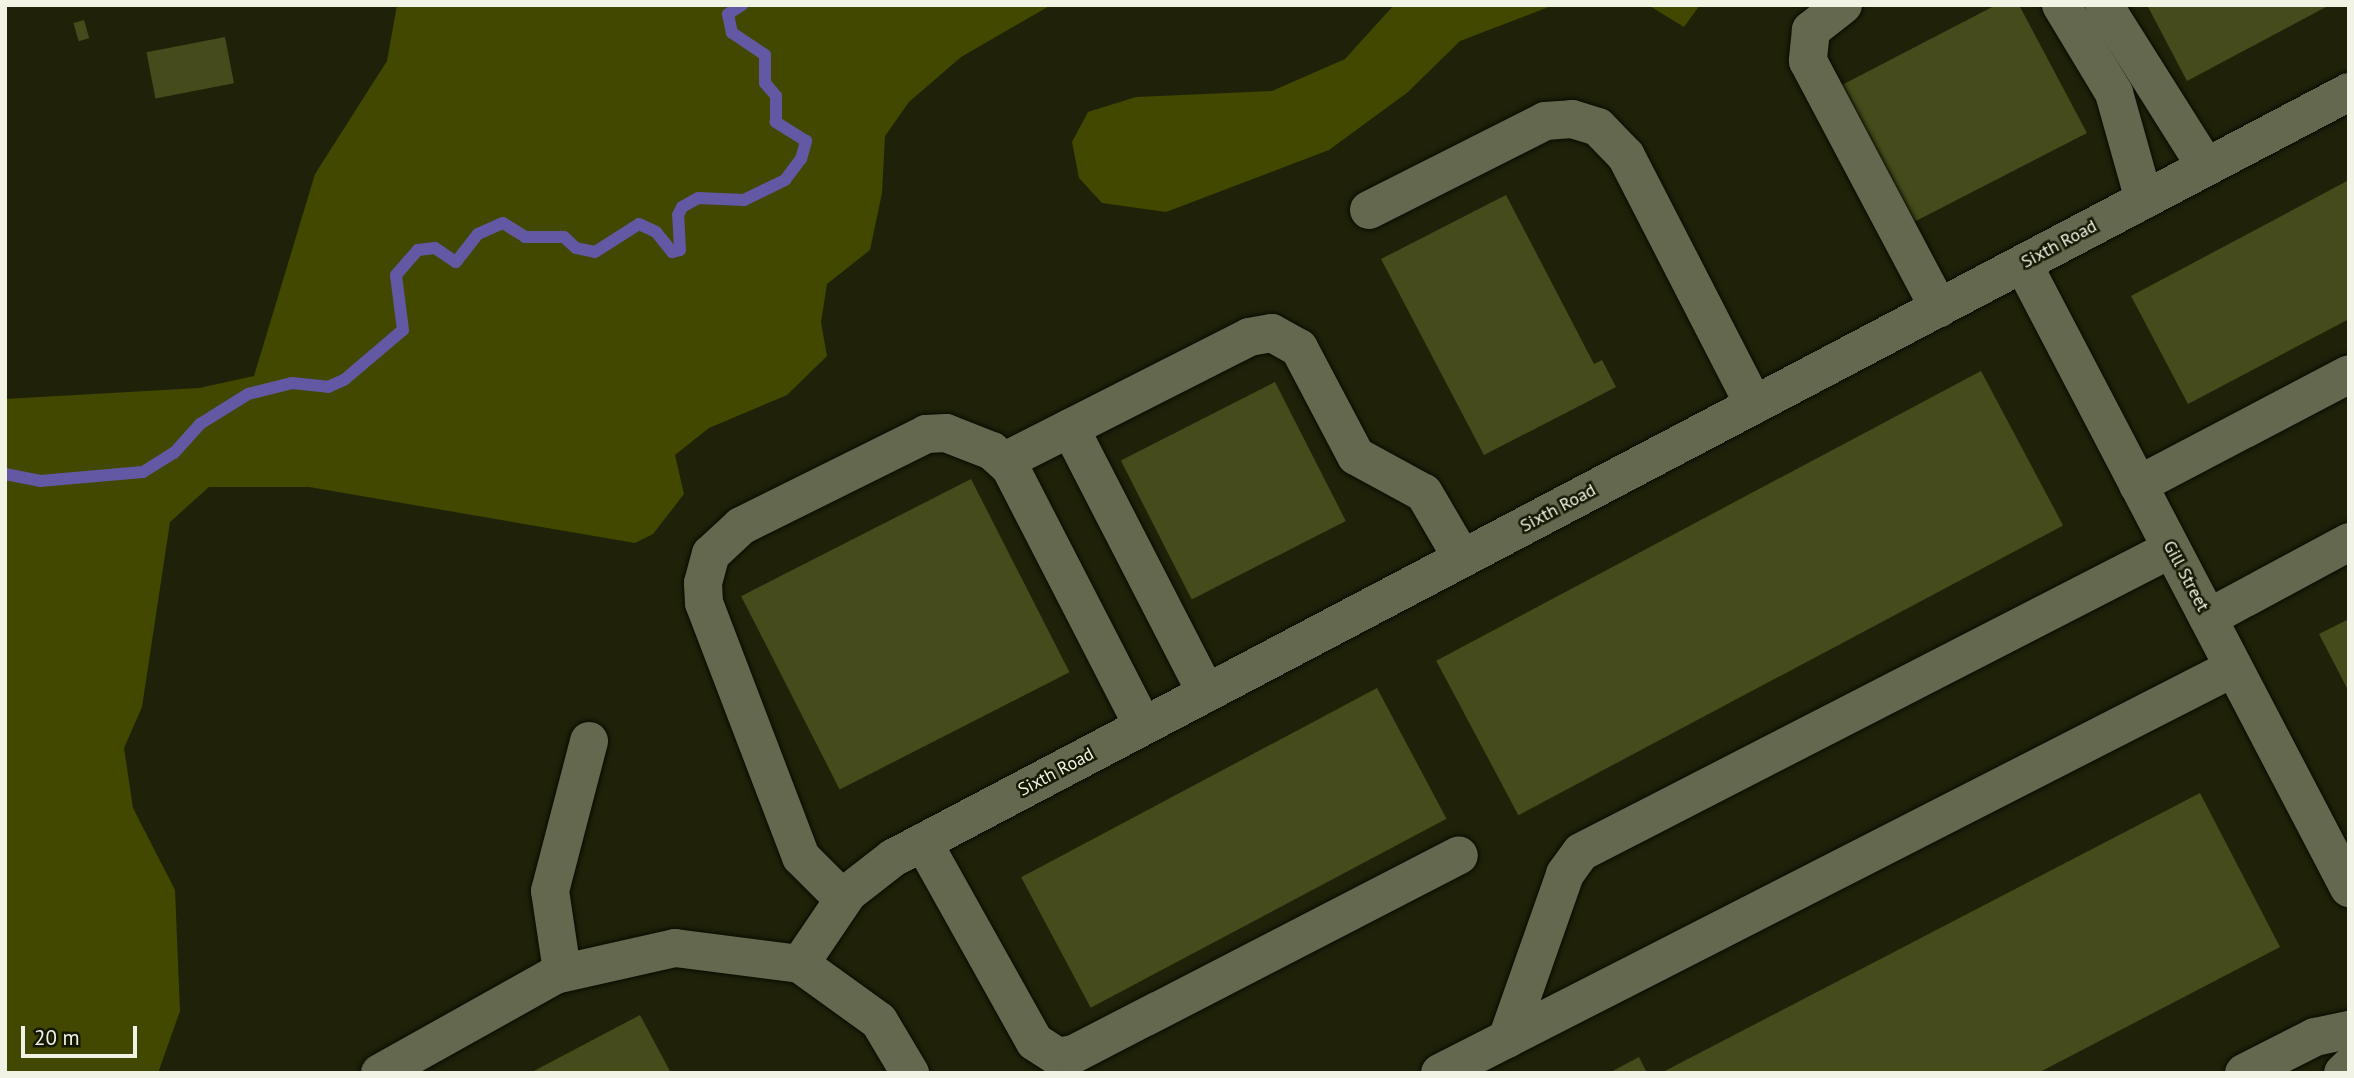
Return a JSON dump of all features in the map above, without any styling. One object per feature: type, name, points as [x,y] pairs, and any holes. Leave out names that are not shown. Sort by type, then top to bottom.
[{"type":"street","points":[[1843,5],[1811,30],[1807,54],[1811,68],[1939,308]]},
{"type":"street","points":[[2061,5],[2114,93],[2144,200]]},
{"type":"street","points":[[2104,5],[2206,167]]},
{"type":"street","name":"Sixth Road","points":[[800,964],[843,899],[868,875],[923,842],[2349,92]]},
{"type":"street","points":[[1369,210],[1533,126],[1572,119],[1598,127],[1626,156],[1754,405]]},
{"type":"street","name":"Gill Street","points":[[2023,264],[2349,888]]},
{"type":"street","points":[[1005,461],[1249,337],[1280,335],[1303,355],[1356,456],[1424,493],[1462,558]]},
{"type":"street","points":[[2138,485],[2349,374]]},
{"type":"street","points":[[1070,428],[1206,693]]},
{"type":"street","points":[[843,899],[801,857],[707,613],[707,563],[717,545],[741,526],[922,435],[946,433],[1005,461],[1143,726]]},
{"type":"street","points":[[2208,618],[2349,542]]},
{"type":"street","points":[[1507,1039],[1565,874],[1581,852],[2171,549]]},
{"type":"street","points":[[1440,1073],[2234,668]]},
{"type":"street","points":[[562,971],[550,891],[589,741]]},
{"type":"street","points":[[923,842],[1035,1042],[1058,1057],[1074,1054],[1459,855]]},
{"type":"street","points":[[380,1073],[562,971],[675,948],[800,964],[879,1021],[909,1073]]},
{"type":"street","points":[[2244,1073],[2315,1037],[2349,1030]]},
{"type":"street","points":[[2343,1073],[2349,1067]]},
{"type":"green space","points":[[397,5],[1051,5],[961,57],[909,102],[885,136],[882,193],[870,250],[827,284],[821,322],[827,356],[787,395],[709,428],[675,455],[684,494],[653,534],[635,543],[309,487],[209,487],[170,522],[142,707],[124,748],[133,808],[175,890],[180,1011],[158,1073],[5,1073],[5,399],[199,388],[254,376],[315,174],[387,61]]},
{"type":"green space","points":[[1394,5],[1554,5],[1460,41],[1408,92],[1329,150],[1166,212],[1102,203],[1079,178],[1072,142],[1088,112],[1136,97],[1272,91],[1345,59]]},
{"type":"green space","points":[[1648,5],[1700,5],[1684,27]]},
{"type":"building","points":[[1996,5],[2019,5],[2087,133],[1912,223],[1840,86]]},
{"type":"building","points":[[2147,5],[2325,5],[2326,7],[2187,81]]},
{"type":"building","points":[[84,20],[89,38],[79,41],[73,23]]},
{"type":"building","points":[[225,37],[234,83],[155,98],[146,52]]},
{"type":"building","points":[[2349,180],[2349,319],[2188,404],[2131,296]]},
{"type":"building","points":[[1506,195],[1594,364],[1602,360],[1616,387],[1484,455],[1381,259]]},
{"type":"building","points":[[1981,371],[2063,526],[1518,815],[1436,661]]},
{"type":"building","points":[[1275,382],[1346,521],[1192,600],[1121,461]]},
{"type":"building","points":[[971,479],[1070,672],[840,789],[741,596]]},
{"type":"building","points":[[2349,619],[2349,692],[2319,634]]},
{"type":"building","points":[[1377,688],[1446,819],[1091,1008],[1021,877]]},
{"type":"building","points":[[2200,793],[2280,947],[2038,1073],[1661,1073]]},
{"type":"building","points":[[640,1015],[671,1073],[530,1073]]},
{"type":"building","points":[[1639,1057],[1647,1073],[1609,1073]]},
{"type":"waterway","points":[[5,474],[40,481],[143,472],[174,453],[200,424],[248,394],[292,383],[328,387],[344,380],[403,330],[396,275],[418,250],[435,248],[456,262],[478,234],[503,223],[525,237],[564,237],[576,248],[595,252],[639,224],[656,232],[672,252],[680,250],[678,215],[682,207],[698,198],[744,200],[785,180],[801,159],[806,141],[776,122],[776,96],[765,83],[765,55],[732,33],[728,14],[742,5]]}]
